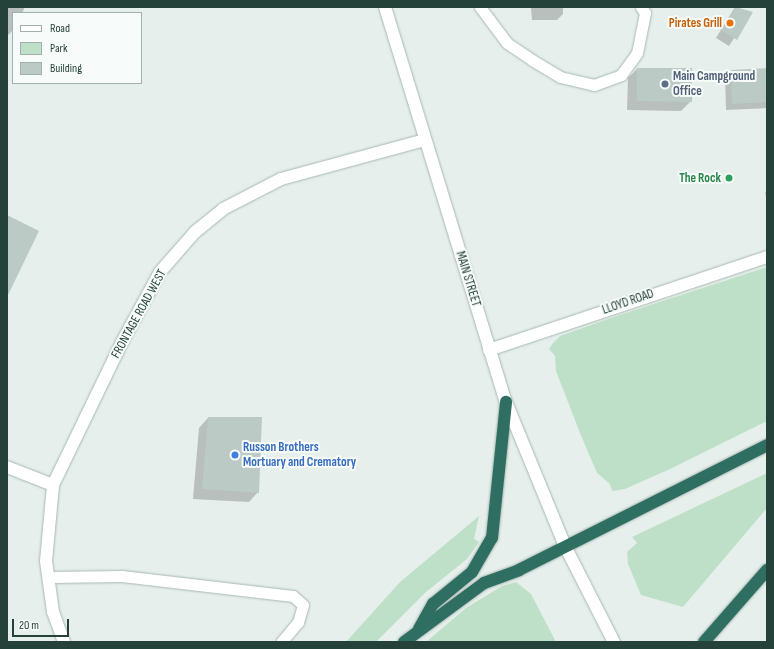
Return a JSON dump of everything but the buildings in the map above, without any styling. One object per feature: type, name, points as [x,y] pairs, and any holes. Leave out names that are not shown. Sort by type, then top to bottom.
[{"type":"highway","points":[[419,629],[432,604],[472,572],[492,538],[506,402]]},
{"type":"highway","points":[[404,642],[419,629],[484,583],[565,546],[767,445]]},
{"type":"highway","points":[[704,642],[767,570]]},
{"type":"highway","points":[[708,642],[726,618]]},
{"type":"street","name":"MAIN STREET","points":[[385,7],[506,402],[565,546],[614,642]]},
{"type":"street","name":"FRONTAGE ROAD WEST","points":[[64,642],[53,612],[46,560],[53,485],[122,342],[160,272],[195,232],[223,209],[281,179],[425,140]]},
{"type":"street","name":"LLOYD ROAD","points":[[489,350],[767,257]]},
{"type":"street","points":[[7,467],[53,485]]},
{"type":"lane","points":[[480,7],[507,42],[532,60],[560,77],[594,86],[620,75],[637,54],[645,13],[641,7]]},
{"type":"lane","points":[[48,577],[122,576],[293,596],[303,605],[298,622],[281,642]]},
{"type":"green space","points":[[767,267],[767,421],[670,469],[625,489],[612,491],[610,484],[597,473],[580,433],[556,371],[555,356],[549,349],[553,343],[560,336]]},
{"type":"green space","points":[[767,473],[767,508],[683,607],[641,595],[628,564],[627,552],[637,543],[632,537]]},
{"type":"green space","points":[[479,516],[474,539],[479,542],[467,559],[426,592],[376,642],[346,642],[400,582]]},
{"type":"green space","points":[[516,582],[531,594],[556,642],[426,642],[466,608],[502,586]]},
{"type":"place","name":"Pirates Grill","points":[[730,23]]},
{"type":"place","name":"Main Campground Office","points":[[665,84]]},
{"type":"place","name":"The Rock","points":[[729,178]]},
{"type":"place","name":"Russon Brothers Mortuary and Crematory","points":[[235,455]]}]
